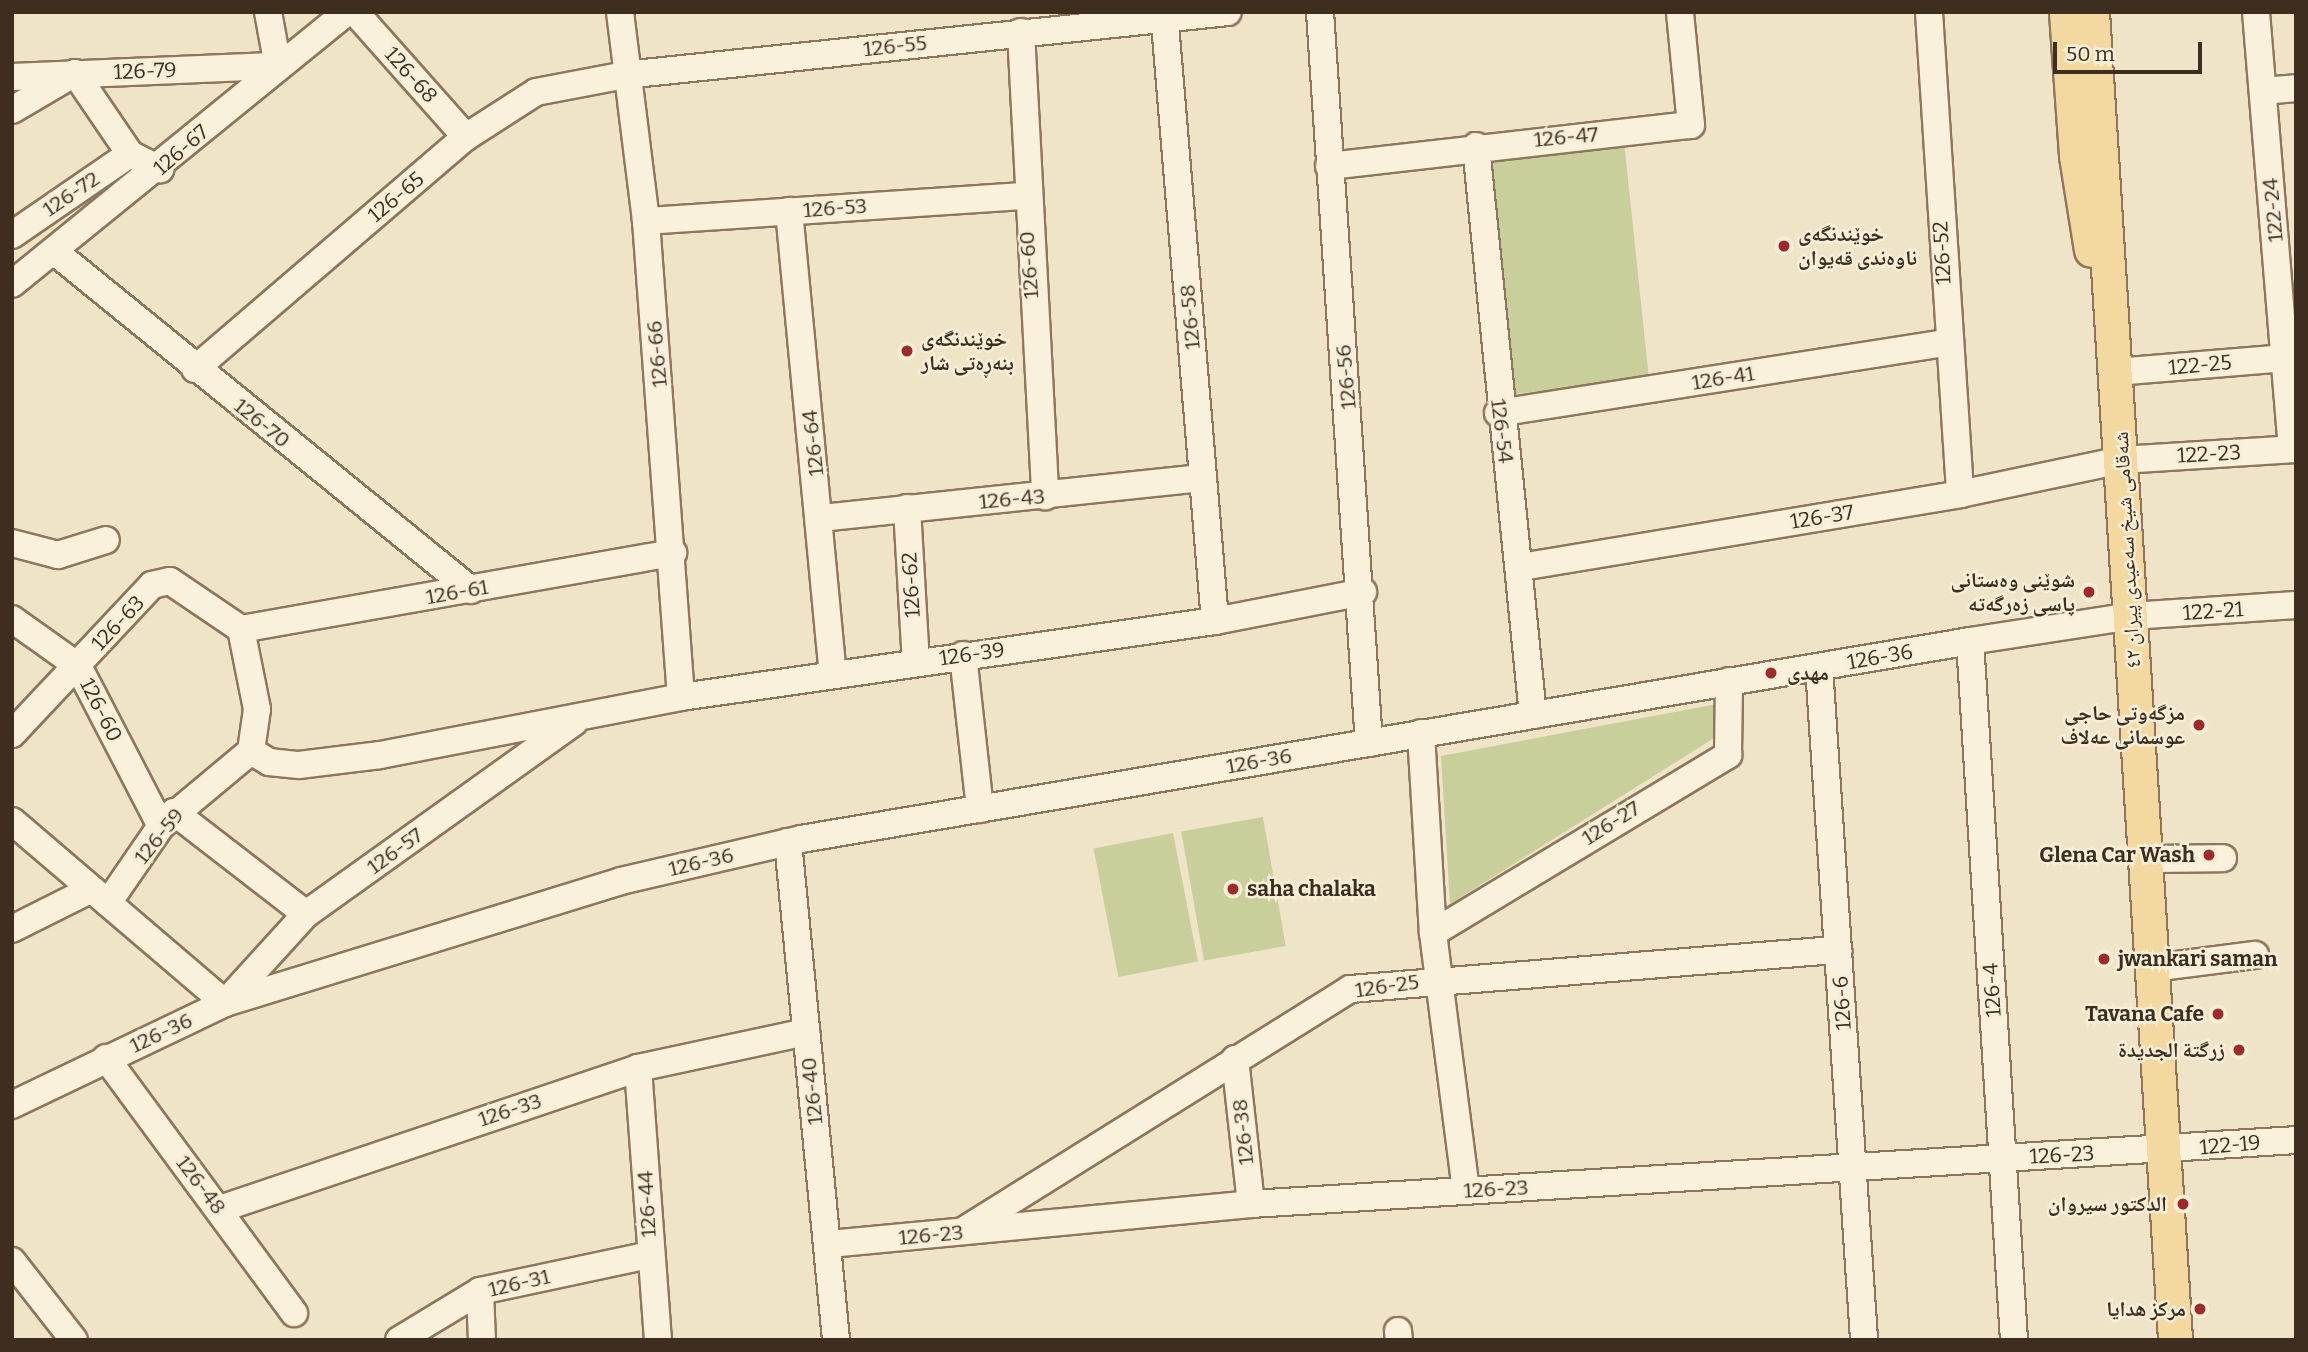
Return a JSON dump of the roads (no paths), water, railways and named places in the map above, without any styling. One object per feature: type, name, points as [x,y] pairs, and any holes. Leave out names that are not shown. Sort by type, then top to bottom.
[{"type":"main road","points":[[2066,12],[2080,194],[2105,277]]},
{"type":"main road","name":"شەقامی شیخ سەعیدی پیران ٤٢","points":[[2081,12],[2116,372],[2114,462]]},
{"type":"main road","name":"شەقامی شیخ سەعیدی پیران ٤٢","points":[[2092,12],[2114,462],[2155,1151],[2175,1340]]},
{"type":"main road","points":[[2105,277],[2116,181],[2107,12]]},
{"type":"main road","name":"شەقامی شیخ سەعیدی پیران ٤٢","points":[[2123,618],[2146,859],[2152,968],[2156,1340]]},
{"type":"street","points":[[268,12],[278,66]]},
{"type":"street","name":"126-67","points":[[12,284],[160,169],[278,66],[347,12]]},
{"type":"street","name":"126-68","points":[[355,12],[466,137]]},
{"type":"street","name":"126-66","points":[[620,12],[625,75],[646,221],[673,554],[681,697]]},
{"type":"street","name":"126-55","points":[[625,75],[1165,16],[1228,12]]},
{"type":"street","name":"126-56","points":[[1320,12],[1329,166],[1363,592],[1369,743]]},
{"type":"street","name":"126-47","points":[[1329,166],[1476,146],[1691,125],[1680,12]]},
{"type":"street","name":"126-52","points":[[1929,12],[1947,343],[1960,494]]},
{"type":"street","name":"122-24","points":[[2256,12],[2289,320],[2285,358],[2294,449]]},
{"type":"street","name":"126-58","points":[[1165,16],[1216,621]]},
{"type":"street","name":"126-60","points":[[1021,32],[1025,196],[1045,496]]},
{"type":"street","name":"126-79","points":[[12,77],[278,66]]},
{"type":"street","points":[[12,110],[75,73],[130,154],[160,169]]},
{"type":"street","name":"126-65","points":[[195,369],[466,137],[536,92],[625,75]]},
{"type":"street","points":[[2263,91],[2296,88]]},
{"type":"street","name":"126-54","points":[[1476,146],[1498,413],[1521,567],[1533,715]]},
{"type":"street","name":"126-72","points":[[12,235],[130,154]]},
{"type":"street","name":"126-53","points":[[646,221],[1025,196]]},
{"type":"street","name":"126-64","points":[[789,211],[821,518],[833,674]]},
{"type":"street","name":"126-70","points":[[55,252],[195,369],[471,590]]},
{"type":"street","name":"126-41","points":[[1498,413],[1947,343]]},
{"type":"street","name":"122-25","points":[[2116,372],[2285,358]]},
{"type":"street","name":"122-23","points":[[2114,462],[2294,449]]},
{"type":"street","name":"126-37","points":[[1521,567],[1960,494],[2114,462]]},
{"type":"street","name":"126-43","points":[[821,518],[1203,478]]},
{"type":"street","name":"126-62","points":[[907,508],[916,662]]},
{"type":"street","points":[[12,543],[58,555],[106,540]]},
{"type":"street","name":"126-61","points":[[241,629],[673,554]]},
{"type":"street","name":"126-63","points":[[12,734],[152,585],[170,581],[241,629]]},
{"type":"street","name":"126-39","points":[[251,751],[269,762],[299,765],[582,717],[681,697],[1216,621],[1363,592]]},
{"type":"street","name":"122-21","points":[[2123,618],[2296,605]]},
{"type":"street","name":"126-36","points":[[12,1105],[225,1003],[621,881],[788,842],[1729,681],[2123,618]]},
{"type":"street","name":"126-60","points":[[12,619],[78,666],[167,819]]},
{"type":"street","points":[[241,629],[257,709],[251,751]]},
{"type":"street","name":"126-4","points":[[1970,641],[2014,1340]]},
{"type":"street","points":[[963,655],[980,809]]},
{"type":"street","name":"126-6","points":[[1819,667],[1864,1340]]},
{"type":"street","name":"126-27","points":[[1433,933],[1728,755],[1729,681]]},
{"type":"street","name":"126-57","points":[[225,1003],[306,915],[582,717]]},
{"type":"street","points":[[1421,733],[1433,933],[1466,1190]]},
{"type":"street","name":"126-59","points":[[100,896],[167,819],[251,751]]},
{"type":"street","points":[[167,819],[306,915]]},
{"type":"street","points":[[12,821],[225,1003]]},
{"type":"street","name":"126-40","points":[[788,842],[829,1244],[836,1340]]},
{"type":"street","points":[[2146,859],[2223,858]]},
{"type":"street","points":[[12,929],[100,896]]},
{"type":"street","name":"126-25","points":[[961,1232],[1350,989],[1438,979],[1838,950]]},
{"type":"street","points":[[2152,968],[2255,955]]},
{"type":"street","name":"126-33","points":[[220,1209],[638,1068],[806,1032]]},
{"type":"street","name":"126-48","points":[[106,1058],[220,1209],[294,1313]]},
{"type":"street","name":"126-38","points":[[1236,1059],[1251,1204]]},
{"type":"street","name":"126-44","points":[[638,1068],[658,1340]]},
{"type":"street","name":"122-19","points":[[2155,1151],[2296,1140]]},
{"type":"street","name":"126-23","points":[[829,1244],[1251,1204],[2155,1151]]},
{"type":"street","name":"126-31","points":[[399,1340],[480,1292],[650,1255]]},
{"type":"street","points":[[12,1261],[74,1340]]},
{"type":"street","points":[[480,1292],[482,1340]]},
{"type":"place","name":"خوێندنگەی ناوەندی قەیوان","points":[[1784,246]]},
{"type":"place","name":"خوێندنگەی بنەڕەتی شار","points":[[907,351]]},
{"type":"place","name":"شوێنی وەستانی پاسی زەرگەتە","points":[[2089,592]]},
{"type":"place","name":"مهدی","points":[[1771,673]]},
{"type":"place","name":"مزگەوتی حاجی عوسمانی عەلاف","points":[[2199,725]]},
{"type":"place","name":"Glena Car Wash","points":[[2209,855]]},
{"type":"place","name":"saha chalaka","points":[[1233,889]]},
{"type":"place","name":"jwankari saman","points":[[2104,959]]},
{"type":"place","name":"Tavana Cafe","points":[[2218,1014]]},
{"type":"place","name":"زرگتة الجديدة","points":[[2239,1050]]},
{"type":"place","name":"الدكتور سيروان","points":[[2183,1204]]},
{"type":"place","name":"مركز هدايا","points":[[2200,1309]]}]
